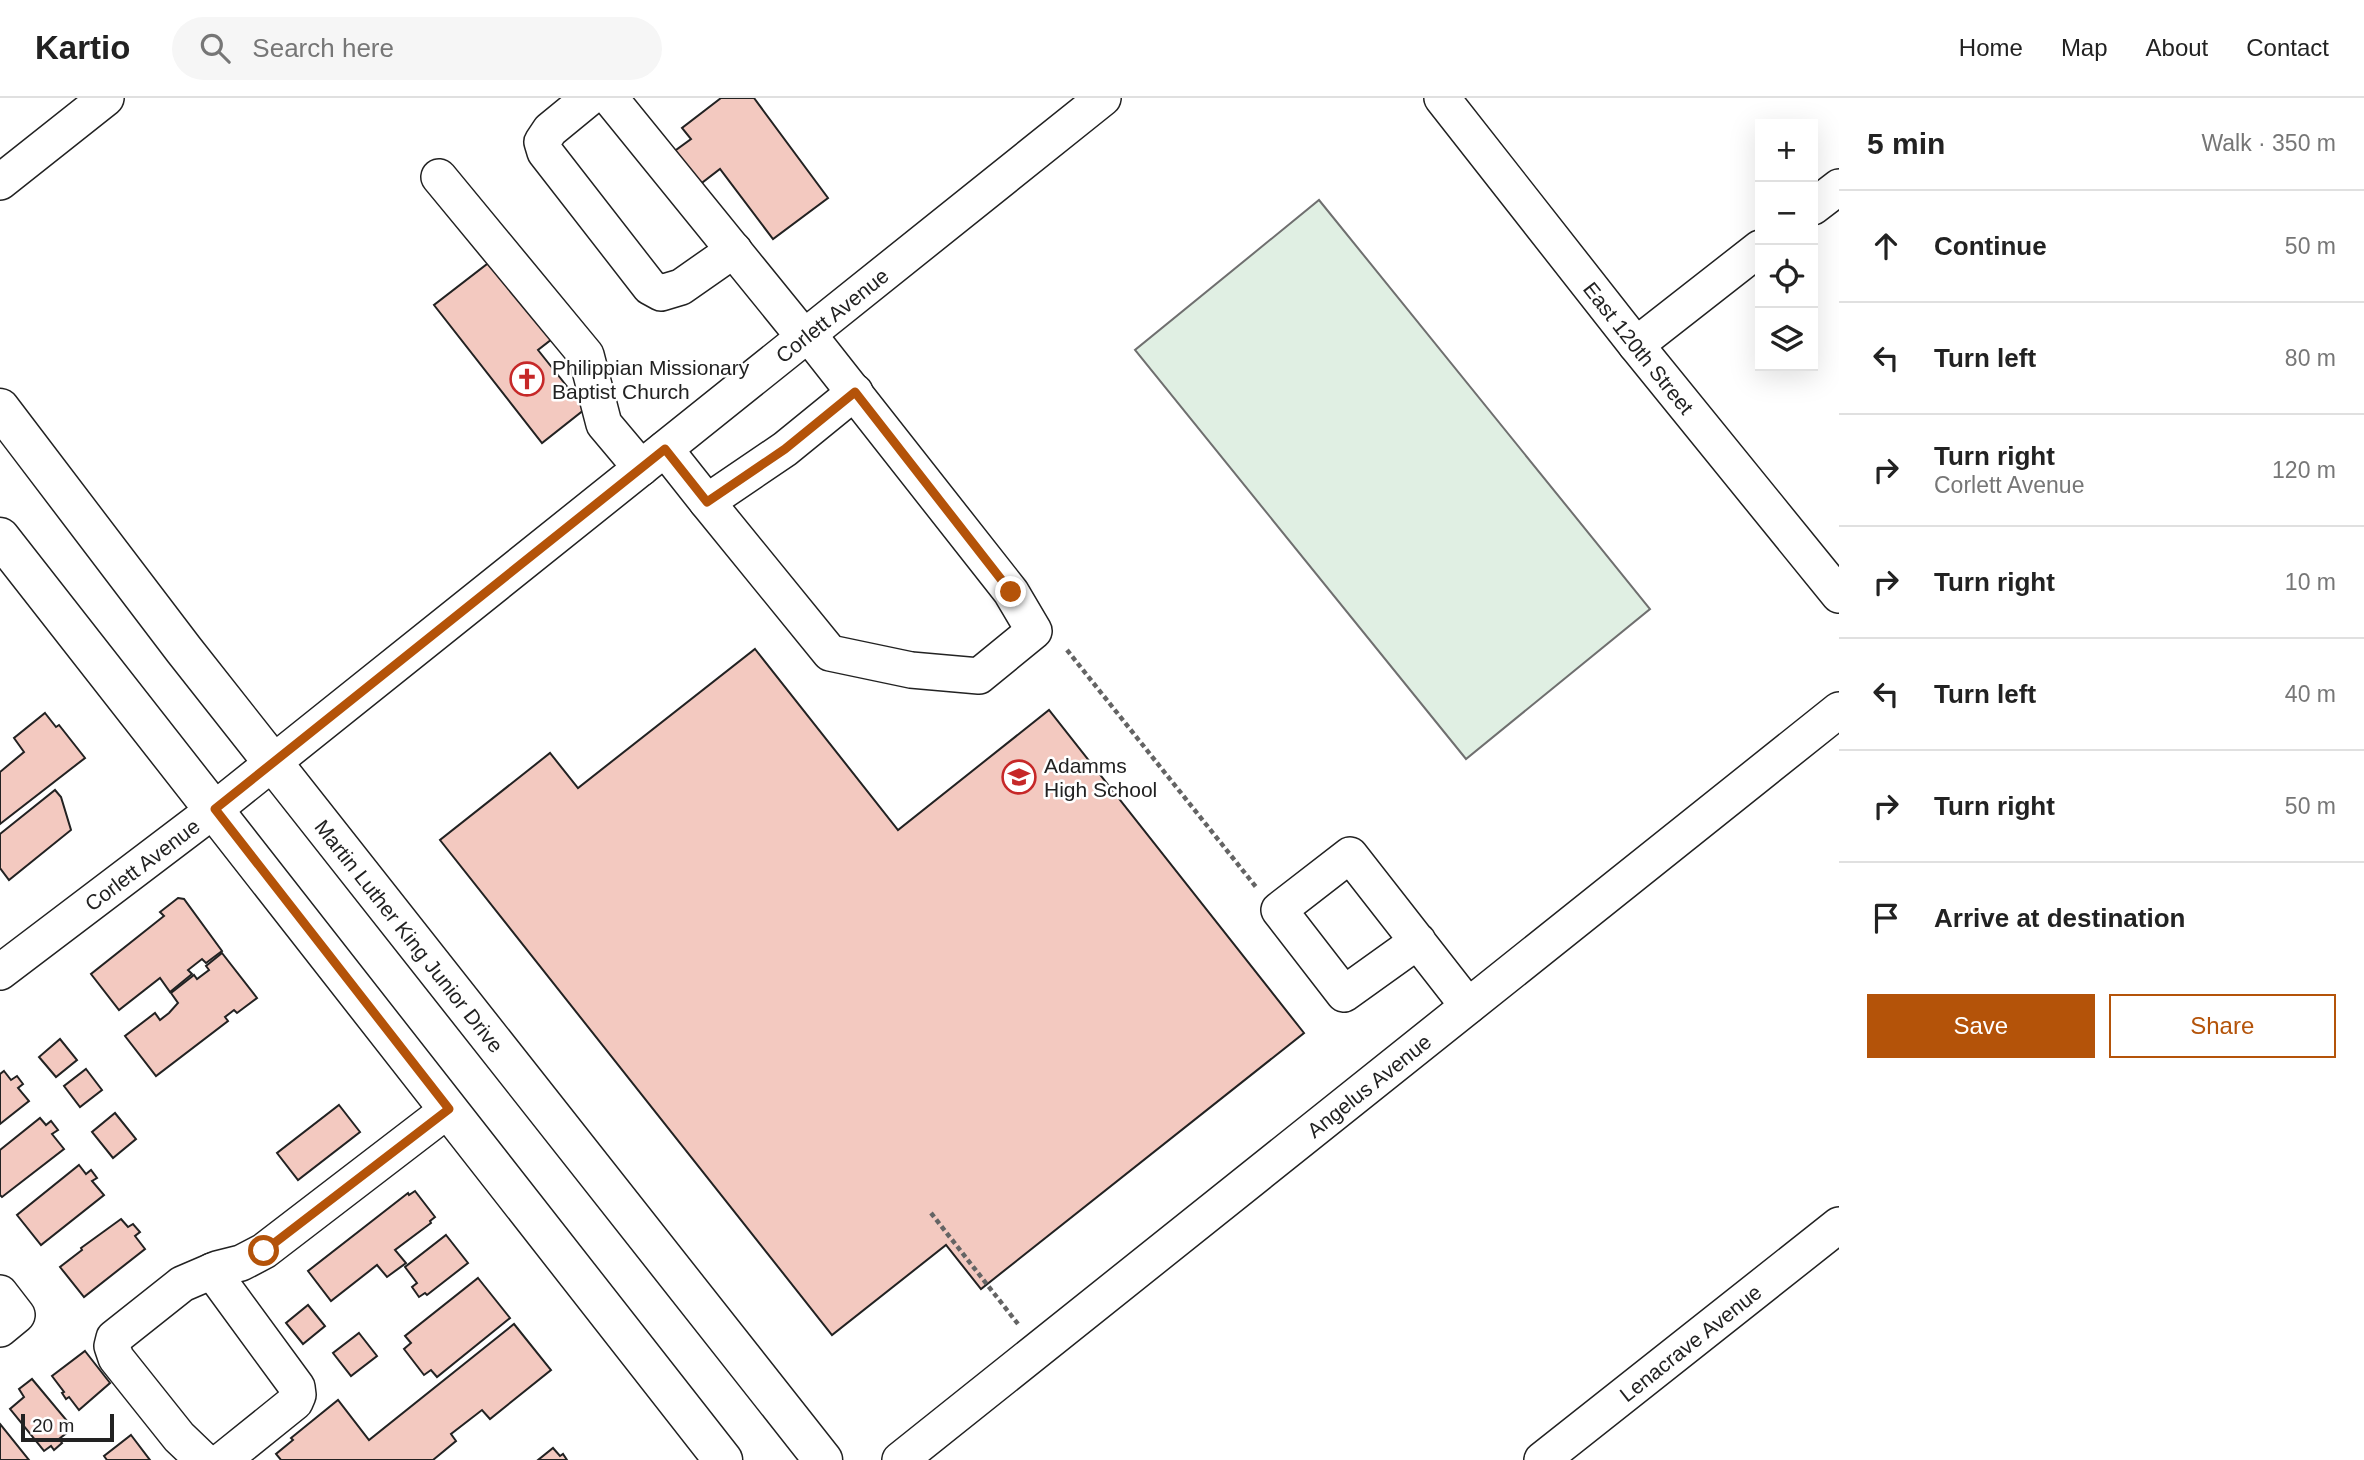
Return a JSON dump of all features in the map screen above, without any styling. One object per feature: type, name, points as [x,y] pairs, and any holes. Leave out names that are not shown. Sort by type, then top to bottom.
[{"type":"main road","name":"Martin Luther King Junior Drive","points":[[0,408],[184,650],[823,1460]]},
{"type":"main road","points":[[0,537],[449,1109],[717,1458]]},
{"type":"street","points":[[0,182],[106,98]]},
{"type":"street","points":[[589,98],[550,130],[542,142],[545,152],[650,287],[661,293],[681,287],[734,250]]},
{"type":"street","points":[[439,177],[586,355],[604,424],[653,458],[707,502],[830,653],[911,670],[979,676],[1034,631],[1011,592],[855,392],[610,98]]},
{"type":"street","name":"Corlett Avenue","points":[[0,972],[215,809],[1102,98]]},
{"type":"street","name":"East 120th Street","points":[[1442,98],[1636,345],[1839,595]]},
{"type":"street","points":[[1818,203],[1839,187]]},
{"type":"street","points":[[1636,345],[1755,252]]},
{"type":"street","points":[[707,502],[785,449],[855,392]]},
{"type":"street","name":"Angelus Avenue","points":[[900,1460],[1839,710]]},
{"type":"street","points":[[1418,942],[1468,1006]]},
{"type":"street","points":[[203,1460],[179,1437],[116,1358],[114,1338],[182,1284],[212,1271],[241,1263],[264,1251],[449,1109]]},
{"type":"street","name":"Lenacrave Avenue","points":[[1542,1460],[1839,1225]]},
{"type":"street","points":[[212,1271],[297,1388],[298,1395],[295,1402],[223,1460]]},
{"type":"path","points":[[1067,650],[1259,891]]},
{"type":"path","points":[[931,1213],[1018,1325]]},
{"type":"green space","points":[[1319,200],[1650,609],[1466,759],[1135,350]]},
{"type":"building","points":[[721,98],[754,98],[828,198],[773,239],[720,169],[690,192],[665,158],[691,139],[682,128]]},
{"type":"building","name":"Philippian Missionary Baptist Church","points":[[491,261],[552,339],[538,350],[585,409],[542,443],[434,305]]},
{"type":"building","points":[[755,649],[898,830],[1049,710],[1304,1033],[981,1289],[946,1245],[832,1335],[440,840],[550,753],[578,788]]},
{"type":"building","points":[[45,713],[56,727],[59,725],[85,758],[0,824],[0,772],[24,752],[14,738]]},
{"type":"building","points":[[55,790],[61,797],[71,830],[9,880],[0,868],[0,834]]},
{"type":"building","points":[[178,898],[184,899],[222,951],[206,963],[202,959],[188,970],[192,974],[170,992],[160,978],[119,1010],[91,974],[164,916],[160,912]]},
{"type":"building","points":[[222,953],[257,998],[237,1013],[234,1010],[225,1017],[228,1021],[156,1076],[125,1036],[155,1013],[160,1020],[169,1013],[178,1003],[171,993],[194,975],[197,979],[209,970],[206,966]]},
{"type":"building","points":[[60,1039],[77,1060],[56,1077],[39,1057]]},
{"type":"building","points":[[86,1069],[102,1090],[80,1107],[64,1086]]},
{"type":"building","points":[[4,1071],[11,1080],[17,1076],[23,1084],[18,1088],[29,1101],[0,1124],[0,1074]]},
{"type":"building","points":[[339,1105],[360,1132],[298,1180],[277,1153]]},
{"type":"building","points":[[115,1113],[136,1139],[113,1158],[92,1132]]},
{"type":"building","points":[[40,1118],[46,1125],[51,1121],[58,1130],[52,1134],[64,1149],[2,1197],[0,1150]]},
{"type":"building","points":[[79,1165],[86,1174],[91,1170],[97,1178],[92,1181],[104,1195],[41,1245],[17,1215]]},
{"type":"building","points":[[415,1191],[435,1217],[395,1250],[406,1263],[387,1277],[377,1265],[331,1301],[308,1271],[408,1193],[409,1195]]},
{"type":"building","points":[[121,1219],[128,1227],[133,1224],[140,1232],[135,1236],[145,1249],[84,1297],[60,1267]]},
{"type":"building","points":[[446,1235],[468,1263],[427,1295],[425,1293],[419,1297],[412,1287],[417,1283],[405,1267]]},
{"type":"building","points":[[478,1278],[510,1318],[437,1377],[431,1370],[424,1375],[404,1349],[411,1343],[405,1336]]},
{"type":"building","points":[[308,1305],[325,1326],[303,1344],[286,1323]]},
{"type":"building","points":[[514,1324],[551,1370],[490,1419],[482,1410],[451,1434],[456,1441],[433,1460],[281,1460],[276,1454],[293,1440],[291,1438],[338,1400],[369,1440]]},
{"type":"building","points":[[359,1333],[377,1356],[351,1376],[333,1353]]},
{"type":"building","points":[[85,1351],[110,1383],[79,1410],[69,1397],[66,1399],[52,1376]]},
{"type":"building","points":[[32,1379],[73,1428],[59,1439],[62,1443],[54,1450],[51,1446],[44,1451],[10,1409],[24,1397],[19,1389]]},
{"type":"building","points":[[0,1424],[29,1460],[0,1460]]},
{"type":"building","points":[[131,1435],[150,1460],[107,1460],[104,1456]]},
{"type":"building","points":[[553,1448],[567,1460],[538,1460]]},
{"type":"place","name":"Philippian Missionary Baptist Church","points":[[527,379]]},
{"type":"place","name":"Adamms High School","points":[[1019,777]]},
{"type":"route","points":[[264,1251],[449,1109],[215,809],[665,449],[707,502],[785,449],[855,392],[1011,592]]}]
